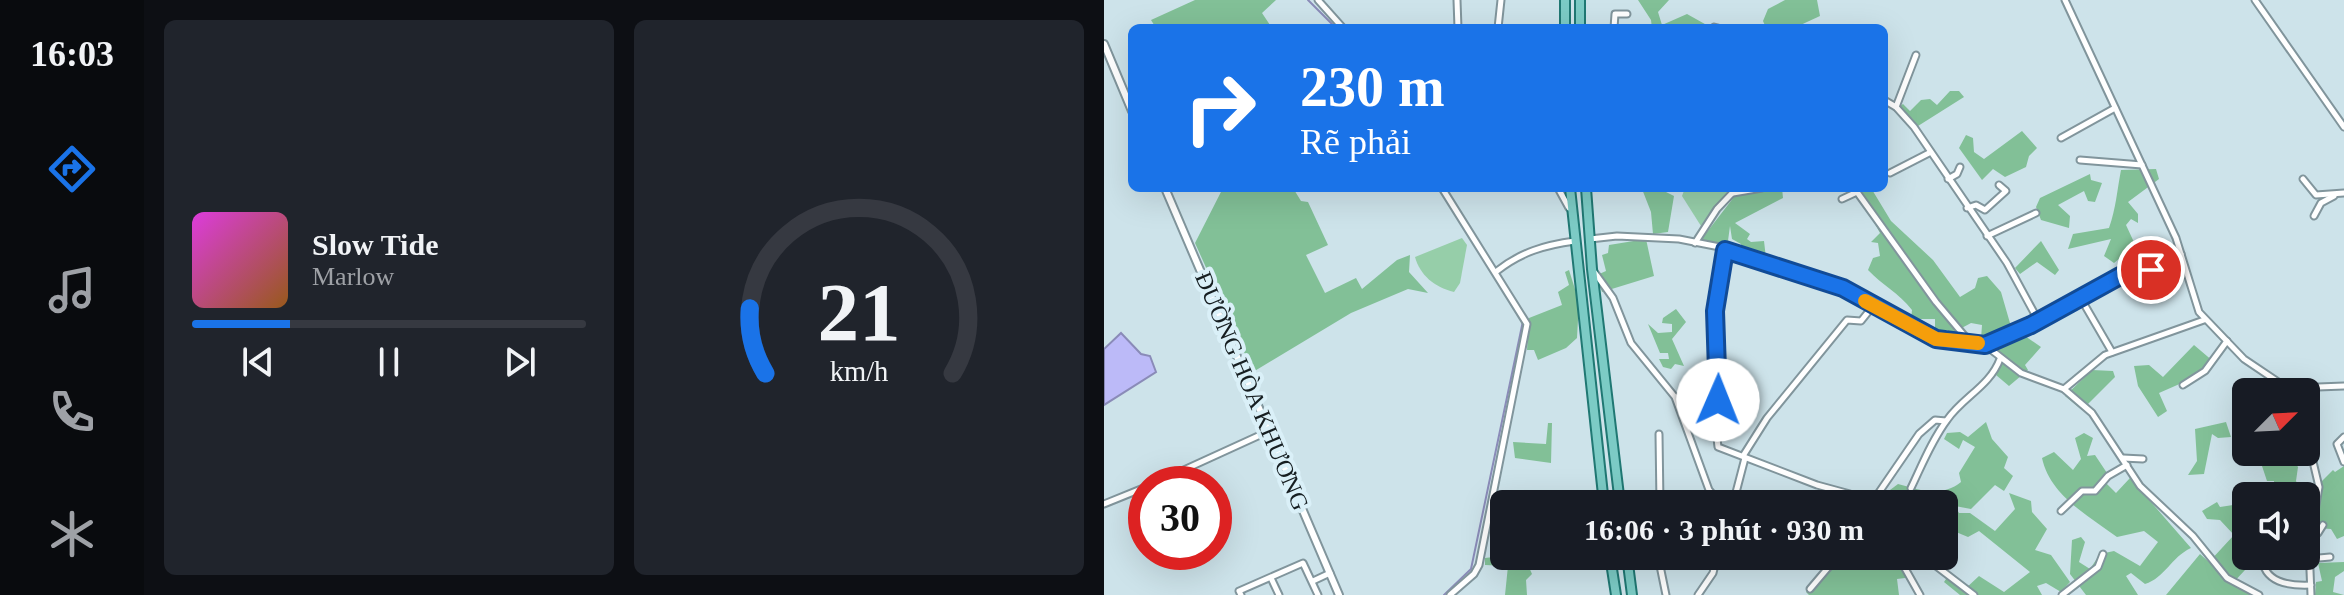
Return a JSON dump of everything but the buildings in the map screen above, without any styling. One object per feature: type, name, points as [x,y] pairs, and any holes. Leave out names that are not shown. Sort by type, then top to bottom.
[{"type":"main road","points":[[1565,0],[1565,24]]},
{"type":"main road","points":[[1580,0],[1580,24]]},
{"type":"main road","points":[[1570,192],[1602,490]]},
{"type":"main road","points":[[1586,192],[1592,269],[1618,490]]},
{"type":"main road","points":[[1575,241],[1590,239]]},
{"type":"main road","points":[[1612,570],[1616,595]]},
{"type":"main road","points":[[1629,570],[1632,595]]},
{"type":"street","points":[[1318,0],[1339,24]]},
{"type":"street","points":[[1457,0],[1458,24]]},
{"type":"street","points":[[1498,24],[1501,0]]},
{"type":"street","points":[[2065,0],[2181,254],[2196,307],[2204,320],[2255,367],[2273,378]]},
{"type":"street","points":[[2255,0],[2344,127]]},
{"type":"street","points":[[1614,24],[1615,14],[1627,14]]},
{"type":"street","points":[[1104,44],[1128,101]]},
{"type":"street","points":[[1896,107],[1916,55]]},
{"type":"street","points":[[1888,102],[1896,107],[1948,179],[2038,320]]},
{"type":"street","points":[[2061,138],[2115,108]]},
{"type":"street","points":[[1890,173],[1929,153]]},
{"type":"street","points":[[2080,160],[2142,165]]},
{"type":"street","points":[[1948,179],[1957,174],[1960,167]]},
{"type":"street","points":[[2303,179],[2316,195],[2344,193]]},
{"type":"street","points":[[1967,208],[1976,205],[1985,210],[2006,191],[1999,185]]},
{"type":"street","name":"ĐƯỜNG HÒA KHƯƠNG","points":[[1167,192],[1339,595]]},
{"type":"street","points":[[1445,192],[1522,311],[1527,329],[1502,439],[1479,565],[1474,574],[1450,595]]},
{"type":"street","points":[[1560,192],[1572,212]]},
{"type":"street","points":[[1695,243],[1717,209],[1732,194],[1742,192]]},
{"type":"street","points":[[1842,199],[1857,192],[1936,302],[1969,341]]},
{"type":"street","points":[[2314,216],[2321,203],[2335,195]]},
{"type":"street","points":[[1987,236],[2036,213]]},
{"type":"street","points":[[1590,239],[1617,236],[1695,243],[1725,250],[1843,288],[1936,339],[1985,345],[2021,373],[2064,389],[2092,413],[2140,486],[2193,536],[2227,578],[2259,595]]},
{"type":"street","points":[[1497,271],[1513,258],[1546,245],[1575,241]]},
{"type":"street","points":[[1725,250],[1715,311],[1718,447],[1839,490]]},
{"type":"street","points":[[1985,345],[2120,276],[2144,274],[2181,254]]},
{"type":"street","points":[[1592,269],[1613,298],[1631,343],[1675,397],[1716,428]]},
{"type":"street","points":[[2080,297],[2112,352]]},
{"type":"street","points":[[1736,490],[1744,457],[1767,418],[1847,320],[1861,321],[1873,306]]},
{"type":"street","points":[[2064,389],[2112,352],[2204,320]]},
{"type":"street","points":[[2183,385],[2205,371],[2227,341]]},
{"type":"street","points":[[1911,488],[1946,421],[1968,396],[1979,390],[2000,359]]},
{"type":"street","points":[[2320,388],[2344,386]]},
{"type":"street","points":[[1675,397],[1709,490]]},
{"type":"street","points":[[1881,490],[1919,434],[1935,420],[1946,421]]},
{"type":"street","points":[[1192,466],[1269,431]]},
{"type":"street","points":[[1659,434],[1660,490]]},
{"type":"street","points":[[2344,437],[2337,444],[2344,462]]},
{"type":"street","points":[[2123,458],[2143,459]]},
{"type":"street","points":[[2061,511],[2082,491],[2095,491],[2108,476],[2127,465]]},
{"type":"street","points":[[1104,504],[1128,494]]},
{"type":"street","points":[[2320,530],[2323,525]]},
{"type":"street","points":[[2062,595],[2098,567],[2103,554]]},
{"type":"street","points":[[2320,558],[2330,557]]},
{"type":"street","points":[[1241,595],[1239,591],[1303,563],[1318,595]]},
{"type":"street","points":[[1661,570],[1666,595]]},
{"type":"street","points":[[1698,595],[1714,570]]},
{"type":"street","points":[[1810,589],[1826,570]]},
{"type":"street","points":[[1906,570],[1920,595]]},
{"type":"street","points":[[1941,570],[1974,595]]},
{"type":"street","points":[[2265,570],[2270,577],[2291,586],[2311,585]]},
{"type":"street","points":[[2309,570],[2311,595]]},
{"type":"street","points":[[1313,581],[1330,573]]},
{"type":"street","points":[[1271,578],[1279,595]]},
{"type":"green space","points":[[1195,0],[1276,0],[1262,13],[1269,24],[1154,24],[1151,20]]},
{"type":"green space","points":[[1638,0],[1669,0],[1658,12],[1662,24],[1652,24]]},
{"type":"green space","points":[[1785,0],[1817,0],[1820,16],[1803,24],[1764,24],[1768,9]]},
{"type":"green space","points":[[1687,14],[1705,24],[1664,24]]},
{"type":"green space","points":[[1950,91],[1959,91],[1964,97],[1918,126],[1900,106],[1903,104],[1910,111],[1921,100],[1930,99],[1937,105]]},
{"type":"green space","points":[[2022,131],[2037,148],[2029,156],[2026,167],[2005,177],[1993,169],[1982,180],[1959,148],[1966,135],[1973,138],[1974,152],[1984,159]]},
{"type":"green space","points":[[2156,169],[2159,179],[2128,202],[2138,214],[2138,223],[2131,219],[2126,225],[2139,253],[2137,256],[2125,254],[2114,263],[2104,256],[2111,239],[2068,249],[2073,234],[2109,228],[2121,170]]},
{"type":"green space","points":[[2090,174],[2091,180],[2102,183],[2095,202],[2088,201],[2084,191],[2058,205],[2070,216],[2069,228],[2041,220],[2036,207],[2040,198]]},
{"type":"green space","points":[[1221,192],[1295,192],[1301,201],[1308,202],[1328,245],[1306,255],[1325,293],[1356,278],[1362,289],[1397,260],[1410,255],[1409,272],[1428,293],[1408,289],[1351,313],[1253,372],[1195,243]]},
{"type":"green space","points":[[1643,192],[1666,192],[1674,196],[1668,232],[1653,234],[1651,212]]},
{"type":"green space","points":[[1684,192],[1730,192],[1701,226],[1682,196]]},
{"type":"green space","points":[[1738,192],[1782,192],[1783,198],[1735,223],[1750,234],[1747,239],[1751,242],[1764,241],[1766,258],[1742,251],[1741,244],[1732,239],[1730,226],[1727,248],[1700,241]]},
{"type":"green space","points":[[1857,192],[1873,192],[1891,221],[1933,260],[1960,297],[1975,288],[1978,278],[1987,276],[2001,292],[2012,330],[1981,339],[1982,325],[1971,323],[1945,337],[1948,330],[1935,330],[1935,319],[1911,319],[1912,310],[1907,304],[1868,270],[1873,258],[1880,256],[1878,243],[1871,242],[1880,233]]},
{"type":"green space","points":[[1462,238],[1467,245],[1460,283],[1454,292],[1429,279],[1415,257]]},
{"type":"green space","points":[[1646,239],[1654,276],[1602,292],[1597,275],[1606,271],[1602,255],[1608,253],[1609,245]]},
{"type":"green space","points":[[2041,241],[2059,270],[2055,275],[2037,262],[2020,274],[2015,268]]},
{"type":"green space","points":[[1569,270],[1579,302],[1577,338],[1566,348],[1538,360],[1534,350],[1527,350],[1529,318],[1562,305],[1558,292],[1569,285],[1565,272]]},
{"type":"green space","points":[[1676,309],[1686,322],[1672,339],[1684,366],[1675,364],[1671,369],[1663,367],[1659,359],[1669,359],[1668,353],[1660,353],[1648,324],[1658,333],[1672,332],[1672,324],[1662,323],[1663,318]]},
{"type":"green space","points":[[2025,336],[2041,347],[2025,365],[2028,370],[2009,386],[1996,375],[2001,364],[1993,348]]},
{"type":"green space","points":[[2194,345],[2214,362],[2200,375],[2159,393],[2167,411],[2158,417],[2138,386],[2134,366],[2149,365],[2163,377]]},
{"type":"green space","points":[[2092,370],[2113,371],[2115,377],[2082,410],[2065,396]]},
{"type":"green space","points":[[1986,422],[1992,439],[2008,457],[2004,468],[2013,476],[2004,491],[1995,485],[1971,509],[1958,507],[1958,490],[1946,490],[1961,482],[1959,473],[1975,447],[1963,440],[1959,449],[1944,439],[1947,433],[1960,432],[1968,437]]},
{"type":"green space","points":[[2226,422],[2231,437],[2218,438],[2212,434],[2204,474],[2188,475],[2197,461],[2195,429]]},
{"type":"green space","points":[[1548,423],[1552,423],[1551,463],[1515,458],[1513,442],[1546,444]]},
{"type":"green space","points":[[2084,433],[2093,438],[2087,456],[2095,455],[2109,476],[2105,482],[2116,493],[2130,478],[2191,548],[2152,581],[2145,584],[2131,573],[2126,576],[2138,595],[2086,595],[2070,574],[2072,540],[2081,537],[2085,542],[2079,562],[2090,569],[2100,554],[2114,551],[2140,566],[2158,542],[2144,531],[2117,537],[2071,503],[2053,483],[2042,458],[2054,452],[2073,470],[2081,459],[2075,438]]},
{"type":"green space","points":[[2262,466],[2298,467],[2296,482],[2267,481]]},
{"type":"green space","points":[[2344,466],[2344,536],[2337,539],[2331,529],[2320,528],[2320,483],[2333,470],[2335,472]]},
{"type":"green space","points":[[1898,484],[1922,490],[1890,490]]},
{"type":"green space","points":[[2009,493],[2031,501],[2032,512],[2047,529],[2035,550],[2051,555],[2070,582],[2061,592],[2046,583],[2037,586],[2042,595],[1960,595],[1944,582],[1948,576],[1964,590],[1979,576],[2004,592],[2030,572],[1979,531],[1968,537],[1958,533],[1958,511],[1970,513],[1995,531],[2015,509]]},
{"type":"green space","points":[[2217,502],[2220,507],[2232,505],[2232,533],[2220,520],[2207,519],[2202,511]]},
{"type":"green space","points":[[2232,537],[2232,570],[2245,570],[2232,584],[2251,595],[2166,595],[2200,554],[2209,562]]},
{"type":"green space","points":[[2344,562],[2344,571],[2335,577],[2333,592],[2344,595],[2315,595],[2316,582],[2322,581],[2320,563]]},
{"type":"green space","points":[[1508,570],[1530,570],[1532,574],[1526,580],[1527,595],[1505,595]]},
{"type":"green space","points":[[1824,570],[1908,570],[1905,578],[1897,579],[1899,595],[1809,595],[1806,592]]},
{"type":"water","points":[[1121,333],[1141,354],[1150,356],[1156,372],[1104,405],[1104,349]]},
{"type":"waterway","points":[[1308,0],[1332,24]]},
{"type":"waterway","points":[[1444,595],[1471,569],[1523,321]]},
{"type":"slow traffic","points":[[1865,301],[1927,336],[1978,343]]},
{"type":"route","points":[[1718,400],[1715,311],[1725,250],[1730,249],[1843,288],[1927,336],[1985,345],[2031,325],[2120,276],[2139,275],[2151,270]]}]
